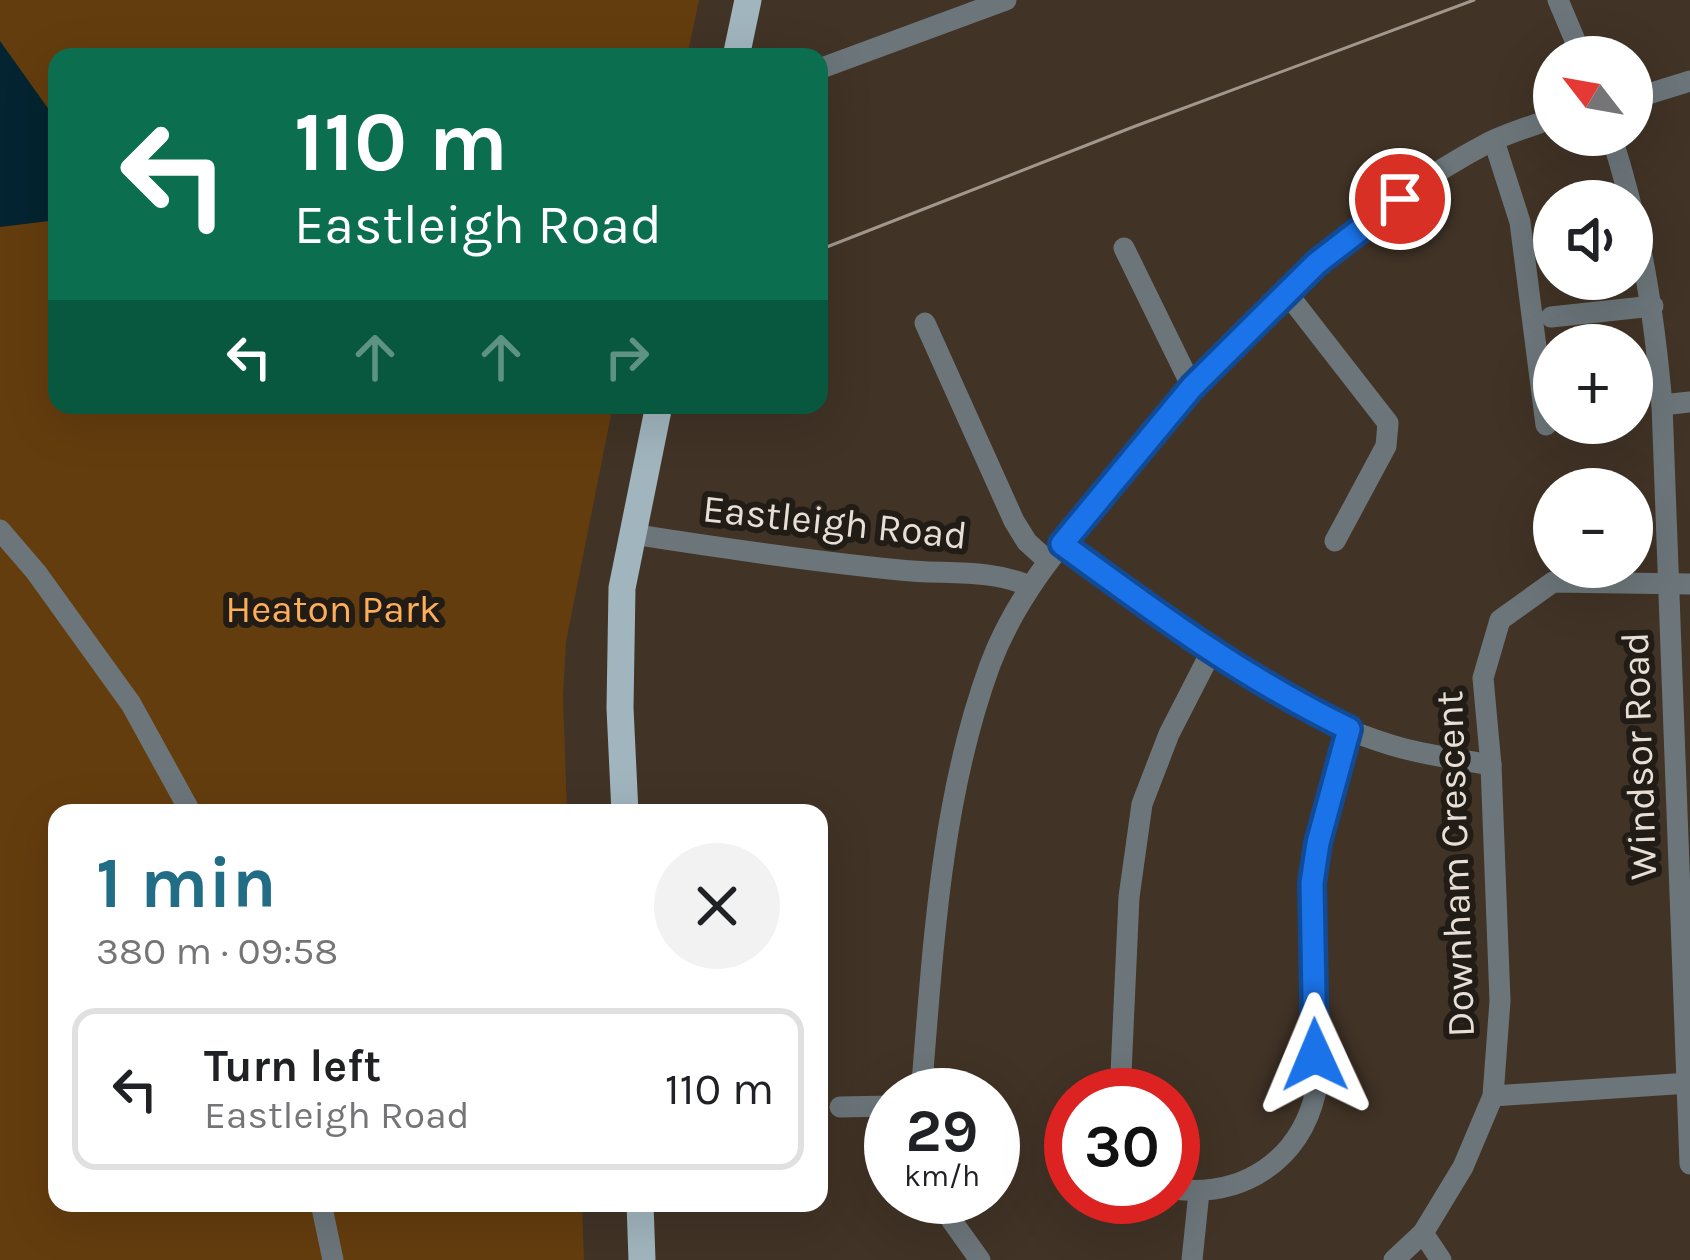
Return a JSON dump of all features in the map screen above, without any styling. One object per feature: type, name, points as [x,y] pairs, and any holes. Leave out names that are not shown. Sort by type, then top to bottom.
[{"type":"main road","points":[[738,48],[748,0]]},
{"type":"main road","points":[[625,804],[619,622],[657,414]]},
{"type":"main road","points":[[640,1212],[641,1260]]},
{"type":"street","points":[[828,66],[1006,0]]},
{"type":"street","points":[[1558,0],[1573,36]]},
{"type":"street","points":[[1653,92],[1690,81]]},
{"type":"street","points":[[923,1068],[935,934],[959,772],[989,667],[1029,586],[1192,387],[1286,292],[1400,199],[1494,141],[1533,126]]},
{"type":"street","points":[[1494,141],[1520,222],[1533,324]]},
{"type":"street","name":"Windsor Road","points":[[1618,156],[1634,205],[1653,306],[1680,583],[1690,1164]]},
{"type":"street","points":[[1124,248],[1192,387]]},
{"type":"street","points":[[1286,292],[1388,423],[1386,446],[1335,541]]},
{"type":"street","points":[[1551,317],[1653,306]]},
{"type":"street","points":[[926,322],[1027,542],[1055,552],[1278,694],[1349,729],[1392,746],[1491,765]]},
{"type":"street","points":[[1662,405],[1690,402]]},
{"type":"street","points":[[0,530],[131,704],[186,804]]},
{"type":"street","name":"Eastleigh Road","points":[[632,533],[819,562],[994,575],[1029,586]]},
{"type":"street","name":"Downham Crescent","points":[[1394,1260],[1423,1234],[1463,1167],[1493,1096],[1501,1001],[1483,678],[1500,620],[1553,582],[1680,583]]},
{"type":"street","points":[[1121,1068],[1129,897],[1142,804],[1169,734],[1211,652]]},
{"type":"street","points":[[1200,1192],[1232,1187],[1256,1175],[1298,1140],[1309,1122],[1316,1091],[1312,883],[1349,729]]},
{"type":"street","points":[[1493,1096],[1688,1083]]},
{"type":"street","points":[[839,1107],[864,1107]]},
{"type":"street","points":[[323,1212],[333,1260]]},
{"type":"street","points":[[955,1224],[980,1260]]},
{"type":"street","points":[[1192,1260],[1196,1224]]},
{"type":"street","points":[[1423,1234],[1441,1260]]},
{"type":"green space","name":"Heaton Park","points":[[0,0],[699,0],[689,48],[48,48],[48,414],[611,414],[566,642],[567,804],[48,804],[48,1212],[582,1212],[584,1260],[0,1260]]},
{"type":"water","points":[[0,41],[48,108],[48,221],[0,227]]},
{"type":"tram line","points":[[828,246],[1474,0]]},
{"type":"route","points":[[1315,1055],[1312,883],[1349,729],[1278,694],[1211,652],[1062,544],[1192,387],[1317,263],[1400,199]]}]
